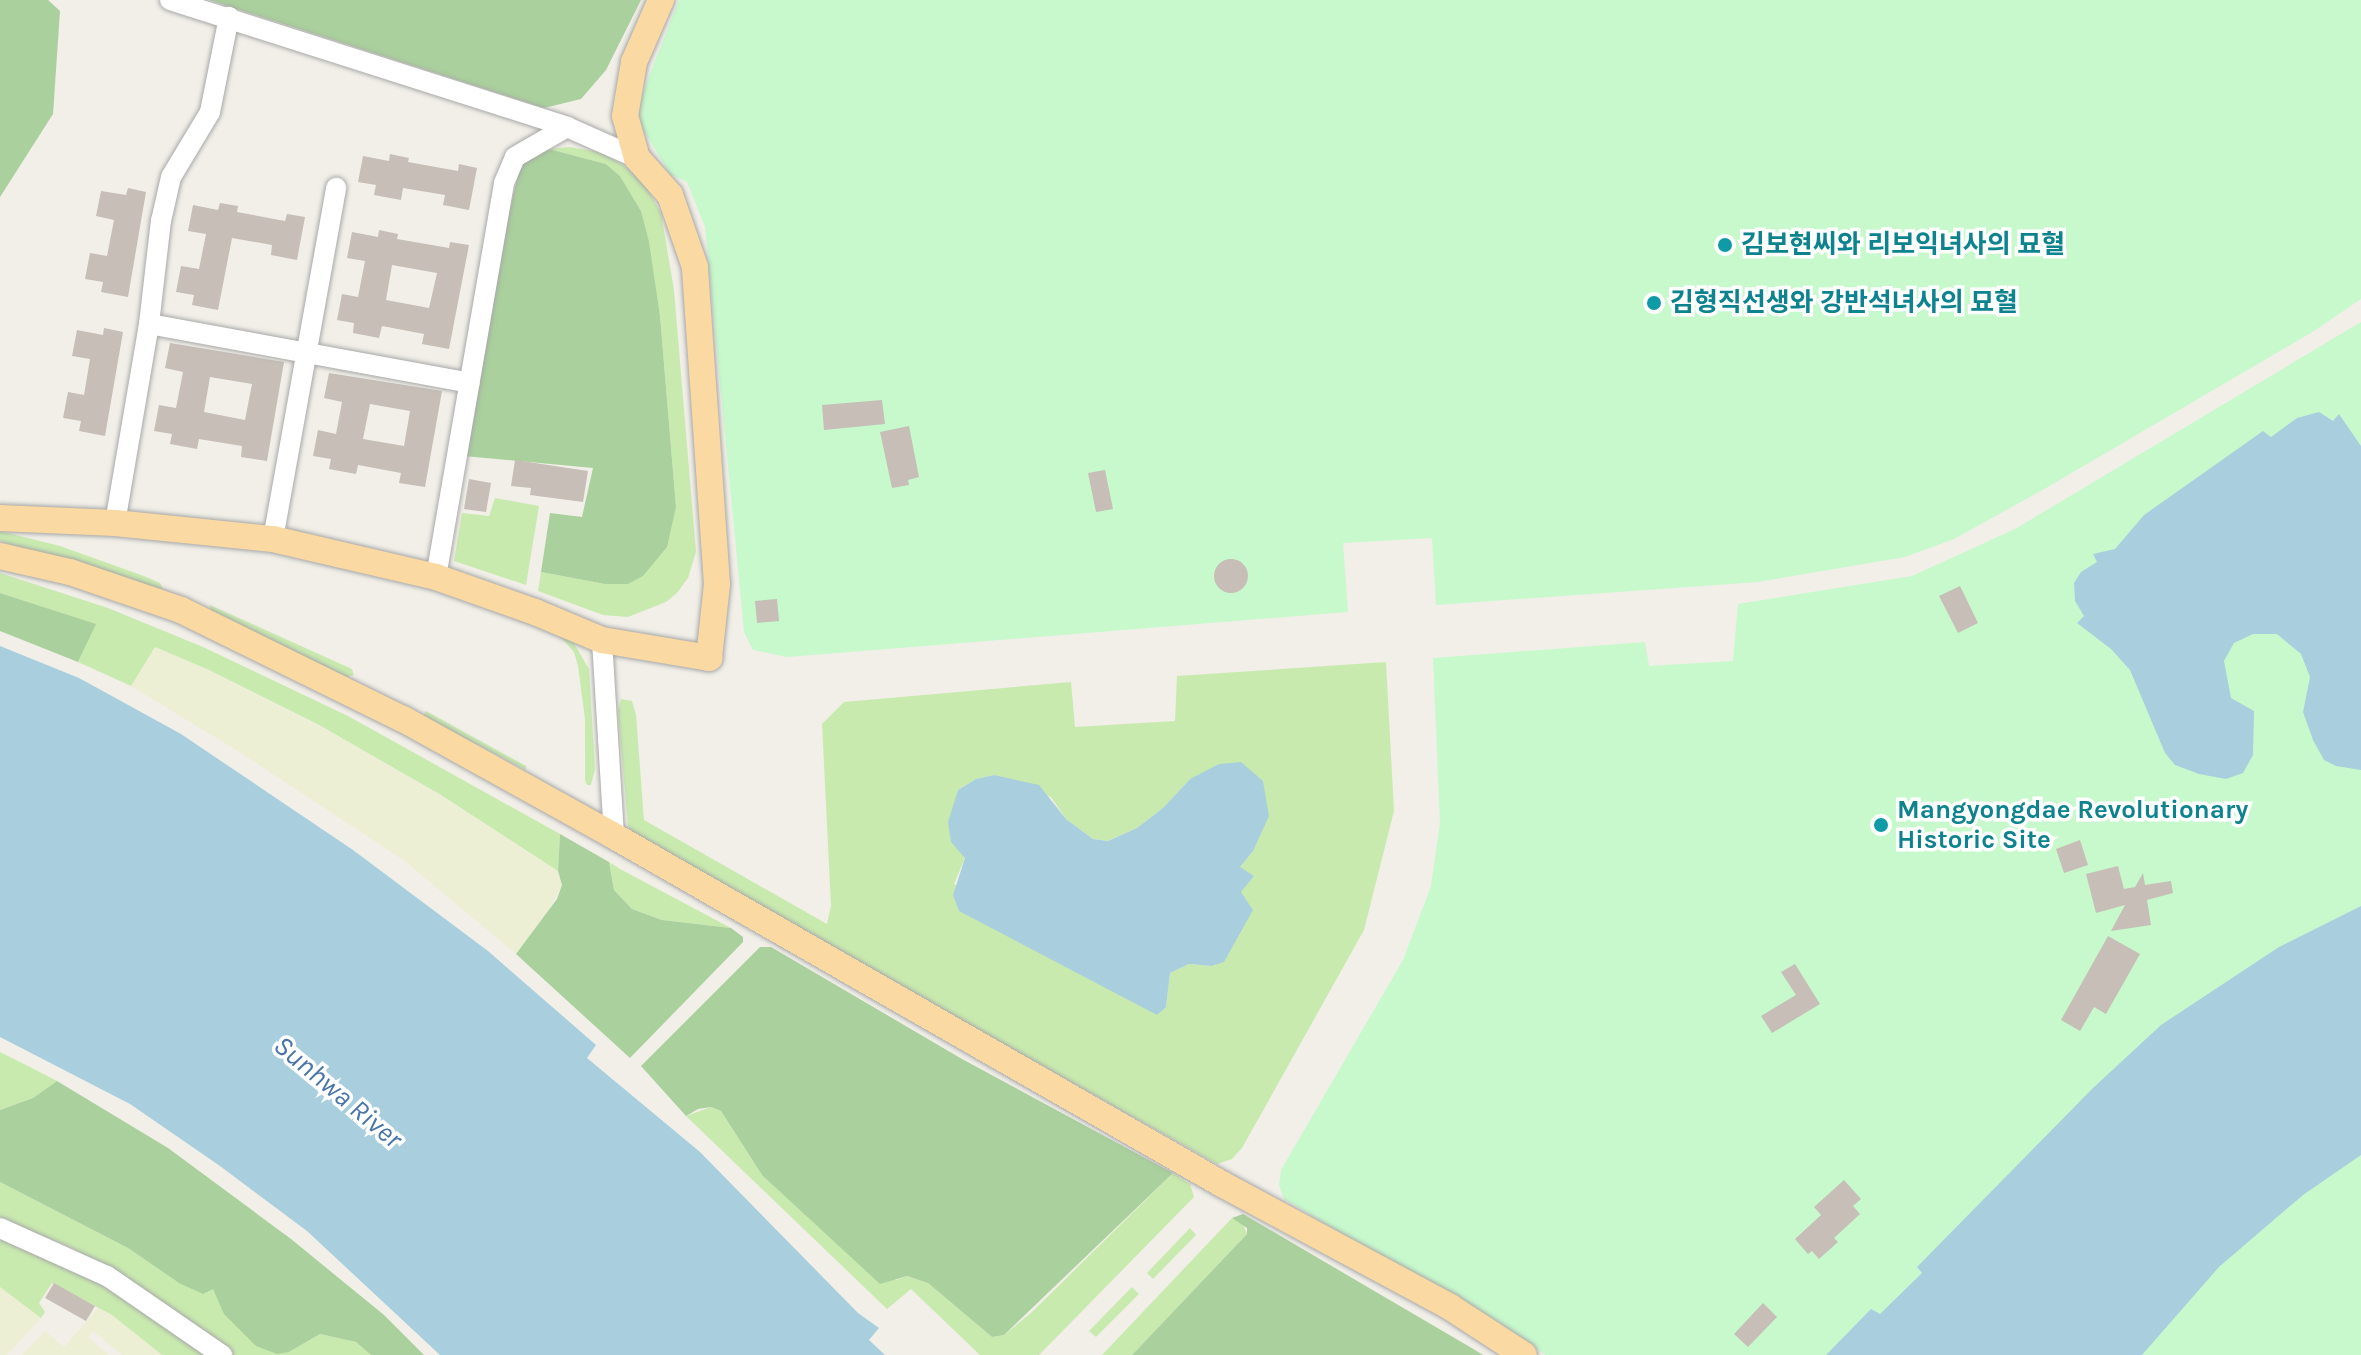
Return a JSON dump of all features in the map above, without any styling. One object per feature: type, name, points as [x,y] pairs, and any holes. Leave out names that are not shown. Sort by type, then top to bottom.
[{"type":"main road","points":[[0,518],[115,523],[273,539],[436,577],[535,612],[602,640],[709,658],[717,584],[695,267],[670,195],[637,158],[625,116],[634,62],[661,0]]},
{"type":"main road","points":[[0,556],[70,572],[181,610],[403,719],[614,836],[1222,1184],[1450,1307],[1524,1355]]},
{"type":"street","points":[[170,0],[567,127],[637,158]]},
{"type":"street","points":[[115,523],[149,324],[161,221],[171,177],[210,112],[229,17]]},
{"type":"street","points":[[436,577],[504,183],[515,157],[567,127]]},
{"type":"street","points":[[273,539],[336,188]]},
{"type":"street","points":[[149,324],[470,383]]},
{"type":"street","points":[[602,640],[614,836]]},
{"type":"street","points":[[0,1228],[107,1276],[222,1355]]},
{"type":"green space","points":[[0,0],[48,0],[60,11],[53,114],[0,197]]},
{"type":"green space","points":[[209,0],[641,0],[606,70],[581,99],[544,108]]},
{"type":"green space","points":[[679,0],[2361,0],[2361,299],[2314,331],[2046,488],[1954,539],[1905,557],[1758,582],[1436,605],[1432,538],[1343,543],[1348,612],[787,657],[753,650],[744,632],[705,227],[687,182],[670,174],[634,115]]},
{"type":"green space","points":[[569,147],[599,152],[622,164],[644,183],[661,213],[674,290],[696,552],[688,578],[677,593],[666,602],[628,617],[603,615],[538,591],[541,572],[605,584],[676,507],[660,316],[641,211],[620,176],[606,164],[549,149]]},
{"type":"green space","points":[[549,149],[606,164],[620,176],[641,211],[649,242],[660,316],[676,507],[667,547],[643,576],[628,584],[605,584],[541,572],[550,513],[582,517],[593,468],[464,456],[500,250],[520,167],[529,156]]},
{"type":"green space","points":[[2361,322],[2361,1355],[1546,1355],[1284,1199],[1279,1185],[1281,1170],[1403,960],[1431,886],[1440,823],[1433,658],[1645,642],[1649,666],[1733,661],[1738,604],[1912,576],[2015,529]]},
{"type":"green space","points":[[495,498],[539,506],[526,585],[454,561],[462,513],[489,516]]},
{"type":"green space","points":[[0,531],[60,546],[144,576],[160,583],[163,589],[159,591],[0,541]]},
{"type":"green space","points":[[0,573],[108,608],[203,647],[348,716],[560,834],[558,871],[441,795],[319,725],[209,670],[155,647],[131,686],[78,662],[95,624],[0,593]]},
{"type":"green space","points":[[0,593],[96,624],[78,662],[0,631]]},
{"type":"green space","points":[[210,605],[352,669],[354,675],[347,677],[211,612]]},
{"type":"green space","points":[[556,632],[572,640],[589,669],[595,769],[591,785],[587,785],[585,780],[585,719],[578,666],[574,652]]},
{"type":"green space","points":[[155,647],[209,670],[323,728],[441,795],[558,871],[562,885],[542,922],[516,954],[406,862],[241,753],[131,686]]},
{"type":"green space","points":[[1386,662],[1394,811],[1364,930],[1242,1148],[1232,1159],[1217,1164],[635,837],[628,826],[618,711],[621,699],[632,701],[636,715],[644,820],[827,924],[831,906],[822,724],[844,702],[1071,682],[1075,727],[1175,721],[1177,676]],"holes":[[[994,775],[1051,797],[1066,819],[1093,839],[1108,841],[1137,828],[1163,808],[1190,779],[1253,851],[1239,868],[1241,892],[1211,966],[1189,964],[1170,973],[1166,1007],[954,884],[965,858],[958,790],[976,779]]]},
{"type":"green space","points":[[426,711],[526,766],[526,770],[423,716]]},
{"type":"green space","points":[[560,834],[609,862],[614,890],[632,909],[662,920],[731,928],[743,937],[743,942],[630,1058],[516,954],[557,899],[562,885],[558,871]]},
{"type":"green space","points":[[609,862],[731,928],[662,920],[632,909],[614,890]]},
{"type":"green space","points":[[760,947],[771,947],[962,1059],[1173,1173],[1004,1335],[992,1337],[928,1283],[907,1276],[880,1284],[762,1175],[721,1111],[711,1107],[698,1109],[686,1116],[641,1066]]},
{"type":"green space","points":[[0,1052],[57,1081],[33,1098],[0,1110]]},
{"type":"green space","points":[[57,1081],[168,1148],[291,1239],[384,1315],[424,1355],[371,1355],[356,1342],[320,1334],[289,1352],[277,1354],[256,1346],[224,1314],[213,1289],[203,1294],[179,1283],[128,1248],[0,1182],[0,1110],[33,1098]]},
{"type":"green space","points":[[711,1107],[721,1111],[762,1175],[896,1280],[907,1276],[928,1283],[992,1337],[1004,1335],[1032,1312],[1173,1173],[1190,1184],[1194,1197],[1039,1355],[980,1355],[911,1289],[887,1309],[686,1116]]},
{"type":"green space","points":[[0,1182],[128,1248],[179,1283],[213,1288],[218,1299],[289,1352],[320,1334],[356,1342],[371,1355],[233,1355],[147,1291],[108,1268],[68,1246],[0,1219]]},
{"type":"green space","points":[[1243,1214],[1483,1355],[1132,1355],[1247,1234],[1247,1228],[1232,1218]]},
{"type":"green space","points":[[1232,1218],[1243,1224],[1247,1234],[1132,1355],[1102,1355]]},
{"type":"green space","points":[[1190,1228],[1196,1235],[1153,1279],[1147,1273]]},
{"type":"green space","points":[[0,1234],[93,1275],[211,1355],[162,1355],[112,1315],[52,1283],[39,1303],[45,1312],[41,1318],[0,1287]]},
{"type":"green space","points":[[0,1287],[41,1318],[7,1355],[0,1355]]},
{"type":"green space","points":[[1132,1287],[1139,1294],[1096,1337],[1089,1331]]},
{"type":"green space","points":[[98,1308],[112,1315],[162,1355],[122,1355],[93,1331],[88,1337],[109,1355],[22,1355],[45,1331],[64,1347]]},
{"type":"water","points":[[2319,412],[2333,421],[2339,414],[2361,446],[2361,770],[2336,766],[2324,760],[2313,740],[2303,712],[2310,677],[2301,654],[2277,634],[2253,634],[2234,643],[2224,661],[2231,698],[2254,711],[2253,755],[2243,773],[2226,779],[2199,774],[2175,765],[2165,753],[2130,670],[2111,649],[2077,623],[2084,616],[2075,601],[2074,583],[2081,572],[2097,562],[2093,554],[2115,549],[2144,515],[2263,431],[2271,437],[2297,418]]},
{"type":"water","name":"Sunhwa River","points":[[0,646],[79,678],[181,734],[353,850],[488,951],[596,1045],[587,1058],[700,1152],[858,1313],[879,1328],[869,1340],[885,1355],[440,1355],[307,1231],[220,1166],[130,1104],[0,1037]]},
{"type":"water","points":[[1241,762],[1263,781],[1269,816],[1253,851],[1240,867],[1254,876],[1241,892],[1253,910],[1224,962],[1211,966],[1189,964],[1170,973],[1166,1007],[1157,1015],[959,911],[953,895],[965,858],[951,842],[948,822],[958,790],[976,779],[994,775],[1039,785],[1066,819],[1093,839],[1108,841],[1137,828],[1163,808],[1190,779],[1219,764]]},
{"type":"water","points":[[2361,906],[2361,1155],[2303,1195],[2219,1267],[2142,1355],[1826,1355],[1871,1309],[1880,1314],[1922,1273],[1917,1267],[2093,1088],[2161,1025],[2279,947]]},
{"type":"building","points":[[390,154],[409,158],[408,162],[458,171],[459,164],[477,168],[469,210],[443,205],[445,195],[403,188],[401,200],[374,195],[376,185],[358,182],[363,156],[389,161]]},
{"type":"building","points":[[128,188],[146,192],[128,297],[101,292],[103,282],[85,279],[90,253],[107,256],[114,220],[96,216],[101,191],[126,195]]},
{"type":"building","points":[[220,203],[238,206],[237,212],[285,221],[287,214],[305,217],[297,260],[271,255],[272,245],[232,238],[218,310],[192,305],[194,295],[176,292],[181,266],[199,269],[206,234],[188,231],[193,205],[218,210]]},
{"type":"building","points":[[379,230],[398,234],[397,239],[449,248],[450,242],[469,245],[449,349],[422,344],[424,334],[382,326],[379,338],[353,333],[354,323],[337,320],[342,294],[358,297],[365,261],[347,258],[352,232],[378,237]],"holes":[[[392,265],[437,273],[429,308],[386,300]]]},
{"type":"building","points":[[104,328],[123,332],[105,436],[79,431],[81,421],[63,418],[68,392],[84,395],[90,359],[72,356],[77,330],[103,335]]},
{"type":"building","points":[[170,343],[284,362],[267,461],[241,457],[242,446],[199,439],[197,449],[170,444],[172,434],[154,431],[159,405],[176,408],[183,372],[165,368]],"holes":[[[210,377],[252,384],[245,420],[204,412]]]},
{"type":"building","points":[[329,373],[442,391],[425,487],[399,483],[401,473],[358,465],[356,474],[329,469],[331,459],[313,456],[318,430],[336,434],[342,402],[324,398]],"holes":[[[370,404],[410,411],[404,446],[363,439]]]},
{"type":"building","points":[[882,400],[885,424],[824,430],[822,405]]},
{"type":"building","points":[[909,426],[919,477],[908,480],[909,485],[892,488],[880,432]]},
{"type":"building","points":[[515,460],[588,471],[583,502],[530,495],[531,488],[511,486]]},
{"type":"building","points":[[1105,470],[1113,509],[1096,512],[1088,473]]},
{"type":"building","points":[[469,479],[491,483],[486,512],[464,509]]},
{"type":"building","points":[[1231,559],[1243,564],[1248,576],[1243,588],[1231,593],[1219,588],[1214,576],[1219,564]]},
{"type":"building","points":[[1960,586],[1978,623],[1958,633],[1939,596]]},
{"type":"building","points":[[777,599],[779,621],[757,623],[755,601]]},
{"type":"building","points":[[2080,840],[2088,865],[2064,873],[2056,849]]},
{"type":"building","points":[[2118,866],[2124,889],[2135,887],[2143,873],[2145,885],[2171,881],[2173,893],[2147,900],[2151,925],[2111,931],[2125,905],[2096,913],[2086,874]]},
{"type":"building","points":[[2108,936],[2140,954],[2106,1014],[2094,1007],[2080,1031],[2061,1020]]},
{"type":"building","points":[[1795,964],[1820,1004],[1772,1033],[1761,1016],[1796,995],[1781,972]]},
{"type":"building","points":[[1844,1180],[1861,1199],[1853,1206],[1860,1214],[1834,1238],[1838,1242],[1819,1259],[1812,1251],[1808,1254],[1795,1239],[1821,1215],[1814,1207]]},
{"type":"building","points":[[54,1283],[95,1306],[86,1321],[45,1298]]},
{"type":"building","points":[[1763,1303],[1777,1317],[1748,1347],[1734,1334]]},
{"type":"place","name":"김보현씨와 리보익녀사의 묘혈","points":[[1725,245]]},
{"type":"place","name":"김형직선생와 강반석녀사의 묘혈","points":[[1654,303]]},
{"type":"place","name":"Mangyongdae Revolutionary Historic Site","points":[[1881,825]]}]
